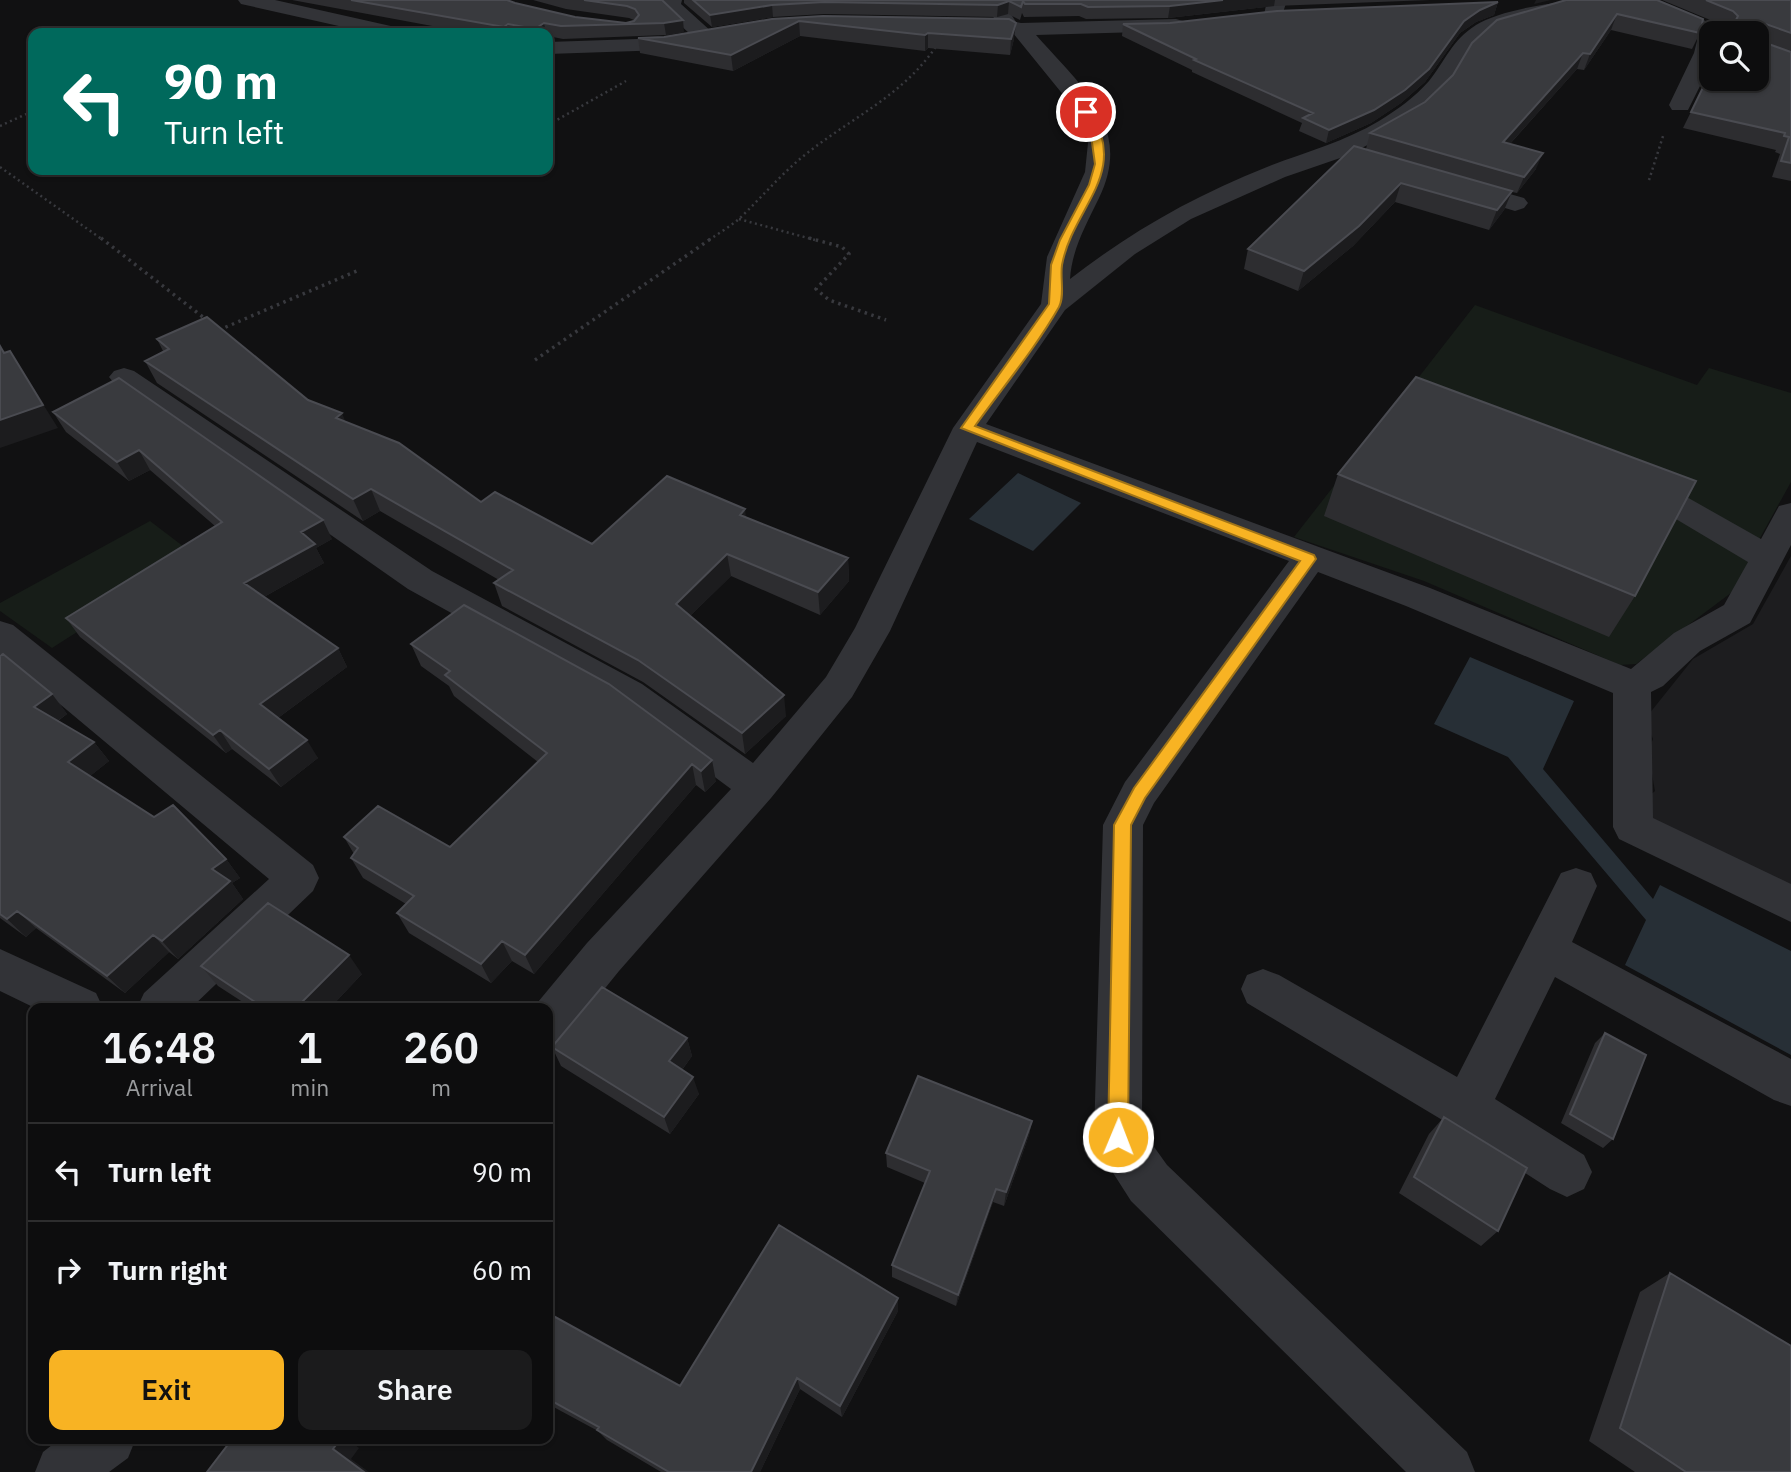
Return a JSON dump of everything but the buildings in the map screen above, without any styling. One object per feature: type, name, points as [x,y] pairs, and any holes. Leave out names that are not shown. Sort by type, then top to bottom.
[{"type":"street","points":[[248,0],[374,28]]},
{"type":"street","points":[[314,15],[339,0]]},
{"type":"street","points":[[672,0],[671,6],[706,37]]},
{"type":"street","points":[[992,0],[1077,97],[1095,128],[1099,144],[1100,164],[1094,185],[1065,240],[1057,265],[1055,304]]},
{"type":"street","points":[[948,26],[1168,27],[1196,23],[1177,0]]},
{"type":"street","points":[[553,1018],[603,957],[757,786],[839,687],[872,631],[968,428],[1055,304],[1126,248],[1161,226],[1239,188],[1367,138],[1410,111],[1438,84],[1457,53],[1483,29],[1584,0]]},
{"type":"street","points":[[1637,0],[1699,26]]},
{"type":"street","points":[[1489,6],[1536,5],[1552,9]]},
{"type":"street","points":[[1250,17],[1276,7],[1301,14]]},
{"type":"street","points":[[616,25],[706,37]]},
{"type":"street","points":[[553,48],[666,44],[733,32]]},
{"type":"street","points":[[1680,105],[1699,65]]},
{"type":"street","points":[[1338,151],[1376,162]]},
{"type":"street","points":[[1439,181],[1515,203]]},
{"type":"street","points":[[124,377],[420,580],[629,694],[757,786]]},
{"type":"street","points":[[968,428],[1309,559],[1418,597],[1632,685],[1650,676],[1686,642],[1737,614],[1791,514]]},
{"type":"street","points":[[1626,476],[1767,558]]},
{"type":"street","points":[[1309,559],[1139,793],[1123,825],[1118,1137],[1149,1183],[1447,1472]]},
{"type":"street","points":[[0,634],[298,878],[165,1003]]},
{"type":"street","points":[[1632,685],[1633,827],[1791,904]]},
{"type":"street","points":[[1466,1108],[1576,886]]},
{"type":"street","points":[[1546,950],[1791,1084]]},
{"type":"street","points":[[0,969],[70,1003]]},
{"type":"street","points":[[1263,989],[1466,1108],[1567,1172]]},
{"type":"street","points":[[63,1472],[100,1444]]},
{"type":"path","points":[[535,360],[739,219],[765,189],[797,162],[920,70],[948,26]]},
{"type":"path","points":[[1649,180],[1659,143],[1680,105]]},
{"type":"path","points":[[0,126],[28,113]]},
{"type":"path","points":[[0,167],[125,255],[208,321]]},
{"type":"path","points":[[739,219],[842,247],[849,254],[816,289],[829,300],[886,320]]},
{"type":"path","points":[[219,330],[359,270]]},
{"type":"shaded area","points":[[1475,305],[1697,385],[1709,368],[1791,393],[1791,482],[1750,556],[1739,587],[1636,664],[1620,665],[1424,581],[1294,537]]},
{"type":"shaded area","points":[[1018,473],[1081,503],[1033,551],[969,519]]},
{"type":"shaded area","points":[[150,521],[196,556],[52,648],[0,611],[0,603]]},
{"type":"shaded area","points":[[1791,556],[1791,892],[1645,821],[1642,802],[1655,791],[1648,752],[1653,739],[1645,719],[1693,659],[1753,624]]},
{"type":"shaded area","points":[[1470,657],[1574,701],[1543,769],[1653,899],[1660,885],[1791,951],[1791,1055],[1625,965],[1646,920],[1508,757],[1434,724]]},
{"type":"route","points":[[1086,112],[1095,128],[1100,164],[1094,185],[1065,240],[1057,265],[1055,304],[968,428],[1309,559],[1139,793],[1123,825],[1118,1137]]}]
